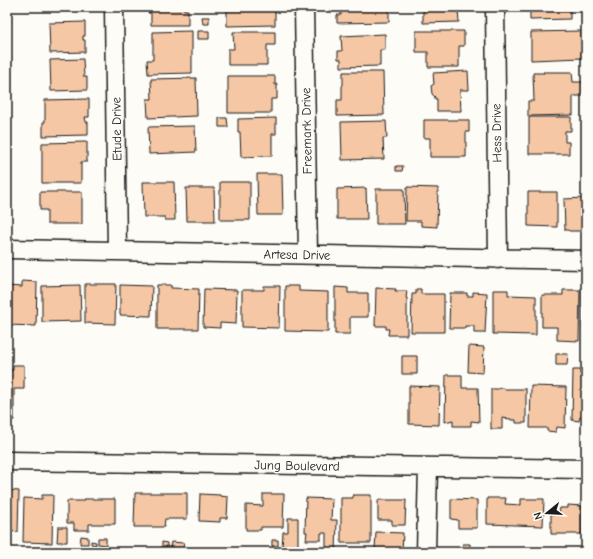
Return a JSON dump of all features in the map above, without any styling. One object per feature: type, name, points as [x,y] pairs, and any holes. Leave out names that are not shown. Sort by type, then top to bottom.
[{"type":"street","name":"Etude Drive","points":[[114,7],[117,251]]},
{"type":"street","name":"Freemark Drive","points":[[304,7],[308,254]]},
{"type":"street","name":"Hess Drive","points":[[495,7],[498,259]]},
{"type":"street","name":"Artesa Drive","points":[[7,249],[586,260]]},
{"type":"street","name":"Jung Boulevard","points":[[7,461],[586,470]]},
{"type":"street","points":[[426,552],[428,467]]},
{"type":"building","points":[[43,7],[83,8],[71,9],[71,11],[59,11],[59,9],[43,9]]},
{"type":"building","points":[[148,7],[184,7],[184,10],[188,10],[188,25],[151,25],[151,13],[148,13]]},
{"type":"building","points":[[233,7],[275,7],[275,25],[227,26],[227,10],[233,9]]},
{"type":"building","points":[[341,7],[389,7],[389,22],[337,23],[337,15],[341,15]]},
{"type":"building","points":[[423,7],[459,7],[459,22],[423,23]]},
{"type":"building","points":[[530,7],[570,7],[570,19],[530,20]]},
{"type":"building","points":[[202,17],[209,17],[209,24],[203,24]]},
{"type":"building","points":[[85,22],[85,36],[83,36],[83,40],[85,40],[85,52],[50,53],[49,23]]},
{"type":"building","points":[[192,31],[192,73],[148,74],[147,60],[153,60],[153,32]]},
{"type":"building","points":[[198,31],[209,31],[209,39],[198,39]]},
{"type":"building","points":[[416,31],[464,31],[464,46],[459,46],[459,67],[428,67],[428,52],[416,52]]},
{"type":"building","points":[[581,31],[582,58],[531,60],[531,32]]},
{"type":"building","points":[[233,32],[275,32],[275,45],[267,45],[267,65],[228,65],[228,49],[234,49]]},
{"type":"building","points":[[385,34],[385,50],[380,50],[380,66],[341,67],[341,59],[338,59],[338,51],[342,51],[341,36]]},
{"type":"building","points":[[83,59],[84,77],[87,77],[87,90],[51,91],[50,60]]},
{"type":"building","points":[[468,71],[469,90],[460,90],[461,111],[437,111],[437,99],[435,99],[432,94],[431,86],[434,84],[433,73]]},
{"type":"building","points":[[343,72],[383,72],[384,115],[337,116],[337,100],[342,100]]},
{"type":"building","points":[[543,72],[572,72],[573,82],[586,82],[586,96],[573,96],[573,115],[528,116],[528,101],[534,101],[533,73],[544,73]]},
{"type":"building","points":[[228,76],[275,76],[275,85],[277,84],[277,99],[271,99],[271,113],[228,113]]},
{"type":"building","points":[[196,78],[197,116],[148,118],[147,99],[152,99],[151,79]]},
{"type":"building","points":[[89,99],[89,117],[85,117],[86,122],[88,122],[88,135],[43,136],[43,122],[45,122],[45,100]]},
{"type":"building","points":[[529,117],[571,117],[571,131],[565,131],[565,142],[569,142],[569,154],[529,154]]},
{"type":"building","points":[[219,118],[227,118],[228,127],[219,127]]},
{"type":"building","points":[[276,118],[276,134],[272,134],[272,156],[241,157],[238,119]]},
{"type":"building","points":[[424,120],[469,120],[469,132],[466,132],[466,157],[430,157],[430,138],[424,138]]},
{"type":"building","points":[[386,121],[387,138],[383,138],[384,159],[342,160],[341,122]]},
{"type":"building","points":[[195,126],[196,152],[149,154],[148,127]]},
{"type":"building","points":[[87,142],[87,162],[81,162],[81,183],[42,183],[42,143]]},
{"type":"building","points":[[396,166],[403,166],[402,171],[396,171]]},
{"type":"building","points":[[257,174],[282,174],[283,215],[258,215]]},
{"type":"building","points":[[143,182],[174,182],[175,220],[165,220],[165,217],[144,217]]},
{"type":"building","points":[[220,182],[250,182],[250,220],[220,220]]},
{"type":"building","points":[[407,187],[438,188],[437,227],[421,226],[421,221],[406,221]]},
{"type":"building","points":[[186,188],[214,188],[215,221],[187,221]]},
{"type":"building","points":[[366,188],[367,219],[337,219],[337,189]]},
{"type":"building","points":[[376,189],[404,189],[405,224],[376,224]]},
{"type":"building","points":[[40,192],[82,192],[82,224],[47,224],[47,210],[40,210]]},
{"type":"building","points":[[528,192],[557,192],[557,227],[528,226]]},
{"type":"building","points":[[586,198],[586,231],[565,230],[564,199]]},
{"type":"building","points":[[22,281],[37,282],[36,326],[7,325],[7,286],[22,287]]},
{"type":"building","points":[[85,284],[116,284],[115,324],[85,323]]},
{"type":"building","points":[[80,285],[81,321],[42,322],[42,286]]},
{"type":"building","points":[[120,285],[152,286],[151,316],[120,315]]},
{"type":"building","points":[[157,285],[171,285],[171,288],[199,289],[198,329],[157,329]]},
{"type":"building","points":[[264,286],[280,286],[279,328],[242,327],[242,290],[264,290]]},
{"type":"building","points":[[285,286],[299,286],[299,291],[328,292],[328,332],[285,331]]},
{"type":"building","points":[[335,287],[348,288],[348,293],[368,293],[368,317],[350,317],[350,334],[335,334]]},
{"type":"building","points":[[376,288],[407,291],[407,335],[388,335],[389,329],[386,329],[386,326],[375,326]]},
{"type":"building","points":[[204,289],[237,290],[236,324],[220,323],[220,328],[203,327]]},
{"type":"building","points":[[416,289],[421,289],[421,294],[444,294],[444,332],[411,332],[412,294],[416,294]]},
{"type":"building","points":[[493,290],[508,290],[508,295],[536,296],[536,335],[493,334]]},
{"type":"building","points":[[563,290],[580,290],[579,341],[557,340],[557,327],[542,327],[542,295],[563,295]]},
{"type":"building","points":[[583,290],[586,290],[586,329],[583,329]]},
{"type":"building","points":[[473,292],[487,293],[485,333],[474,333],[474,326],[465,326],[465,328],[449,328],[450,293],[467,293],[467,296],[473,296]]},
{"type":"building","points":[[469,346],[484,347],[483,373],[468,372]]},
{"type":"building","points":[[556,354],[568,354],[567,365],[556,365]]},
{"type":"building","points":[[402,356],[417,356],[417,374],[402,374]]},
{"type":"building","points":[[13,365],[24,365],[24,389],[14,389],[14,420],[7,420],[7,370],[13,370]]},
{"type":"building","points":[[573,370],[580,370],[580,374],[586,374],[586,417],[580,417],[579,421],[572,420]]},
{"type":"building","points":[[446,375],[462,375],[462,388],[478,388],[479,422],[471,421],[471,426],[453,426],[453,420],[445,422]]},
{"type":"building","points":[[409,386],[440,387],[439,425],[409,424]]},
{"type":"building","points":[[531,386],[566,387],[565,428],[557,427],[556,432],[547,431],[547,428],[530,428]]},
{"type":"building","points":[[491,389],[526,389],[526,423],[516,423],[516,420],[502,418],[502,429],[491,429]]},
{"type":"building","points":[[7,490],[19,491],[18,532],[7,531]]},
{"type":"building","points":[[135,493],[187,493],[187,519],[165,519],[164,527],[134,527]]},
{"type":"building","points":[[200,494],[228,497],[227,518],[220,518],[220,522],[199,521]]},
{"type":"building","points":[[263,494],[284,494],[283,527],[261,527],[261,530],[246,530],[246,505],[263,506]]},
{"type":"building","points":[[42,495],[53,495],[52,543],[23,542],[24,498],[42,499]]},
{"type":"building","points":[[353,495],[371,495],[371,543],[341,543],[341,498],[353,498]]},
{"type":"building","points":[[306,498],[332,499],[331,520],[337,520],[336,551],[326,551],[326,533],[321,533],[321,540],[306,540]]},
{"type":"building","points":[[487,498],[506,498],[505,504],[521,505],[521,499],[544,499],[543,526],[487,524]]},
{"type":"building","points":[[84,499],[115,499],[115,524],[89,524],[89,530],[74,530],[74,523],[67,523],[67,501],[84,501]]},
{"type":"building","points":[[451,499],[477,500],[477,528],[458,528],[458,520],[451,519]]},
{"type":"building","points":[[378,500],[406,500],[405,525],[392,525],[392,520],[378,520]]},
{"type":"building","points":[[568,505],[582,506],[582,534],[551,534],[551,514],[559,514],[560,508],[568,508]]},
{"type":"building","points":[[288,518],[298,518],[298,547],[282,547],[283,532],[288,532]]},
{"type":"building","points":[[58,527],[67,527],[67,542],[57,542]]},
{"type":"building","points":[[376,532],[403,533],[402,550],[375,549]]},
{"type":"building","points":[[81,536],[88,537],[88,544],[80,544]]},
{"type":"building","points":[[98,538],[106,538],[106,545],[98,544]]},
{"type":"building","points":[[272,540],[278,540],[278,546],[272,546]]},
{"type":"building","points":[[91,541],[96,542],[96,545],[91,544]]},
{"type":"building","points":[[162,542],[167,543],[167,548],[162,548]]},
{"type":"building","points":[[171,542],[184,543],[183,548],[170,548]]},
{"type":"building","points":[[463,544],[470,544],[470,551],[462,551]]},
{"type":"building","points":[[479,548],[485,548],[485,552],[479,552]]},
{"type":"building","points":[[486,548],[489,548],[489,552],[485,552]]},
{"type":"building","points":[[129,549],[144,549],[144,552],[129,552]]}]
